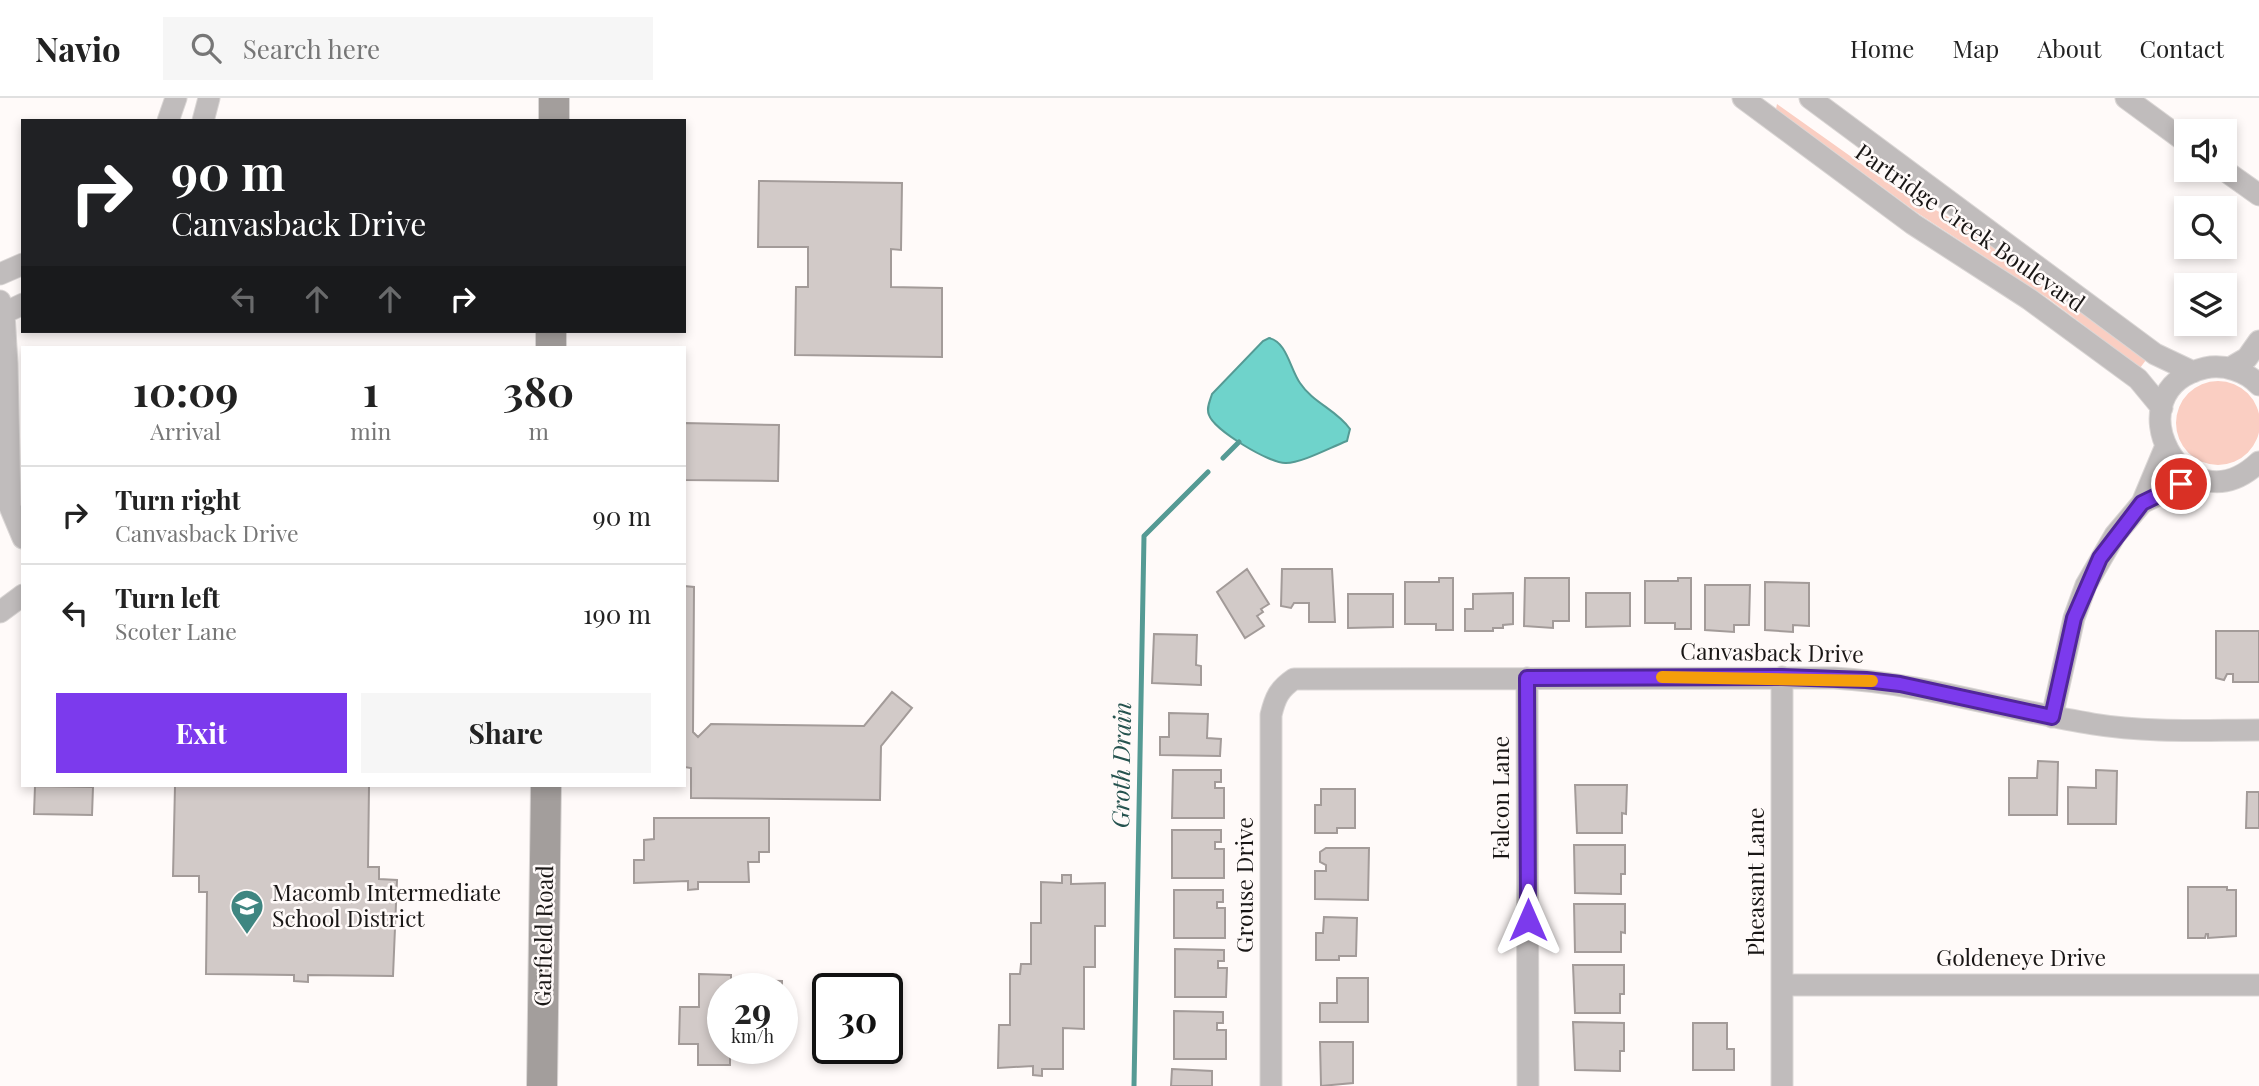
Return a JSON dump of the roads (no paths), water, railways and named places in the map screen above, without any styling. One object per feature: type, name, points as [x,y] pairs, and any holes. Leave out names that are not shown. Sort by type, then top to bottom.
[{"type":"main road","points":[[554,98],[554,119]]},
{"type":"main road","name":"Garfield Road","points":[[542,1086],[546,787]]},
{"type":"street","points":[[169,119],[176,98]]},
{"type":"street","points":[[204,119],[209,98]]},
{"type":"street","name":"Partridge Creek Boulevard","points":[[1743,98],[1913,224],[2029,299],[2137,379],[2162,408]]},
{"type":"street","name":"Partridge Creek Boulevard","points":[[1810,98],[2155,354],[2193,372]]},
{"type":"street","points":[[2126,98],[2174,133]]},
{"type":"street","points":[[2237,179],[2259,195]]},
{"type":"street","points":[[0,274],[21,265]]},
{"type":"street","points":[[7,308],[10,507],[21,533]]},
{"type":"street","points":[[2230,368],[2247,358],[2259,341]]},
{"type":"street","points":[[2254,471],[2216,481],[2201,478],[2180,467],[2165,448],[2160,428],[2162,408],[2174,387],[2193,372],[2211,367],[2230,368],[2244,373],[2259,385]]},
{"type":"street","points":[[2052,717],[2071,628],[2086,585],[2115,535],[2142,503],[2165,448]]},
{"type":"street","points":[[2142,503],[2201,478]]},
{"type":"street","points":[[0,611],[21,596]]},
{"type":"street","name":"Canvasback Drive","points":[[1282,687],[1294,680],[1312,678],[1782,677],[1866,680],[1900,684],[2052,717],[2128,729],[2259,730]]},
{"type":"street","name":"Pheasant Lane","points":[[1782,677],[1782,1086]]},
{"type":"street","name":"Falcon Lane","points":[[1527,678],[1528,1086]]},
{"type":"street","name":"Grouse Drive","points":[[1271,1086],[1271,715],[1275,699],[1282,687]]},
{"type":"street","name":"Goldeneye Drive","points":[[1782,985],[2259,985]]},
{"type":"water","points":[[1269,338],[1284,350],[1305,390],[1345,422],[1350,429],[1347,441],[1308,458],[1278,462],[1231,437],[1213,421],[1208,410],[1212,394]]},
{"type":"waterway","name":"Groth Drain","points":[[1223,458],[1239,442]]},
{"type":"waterway","name":"Groth Drain","points":[[1134,1086],[1144,536],[1208,472]]},
{"type":"place","name":"Macomb Intermediate School District","points":[[247,936]]}]
